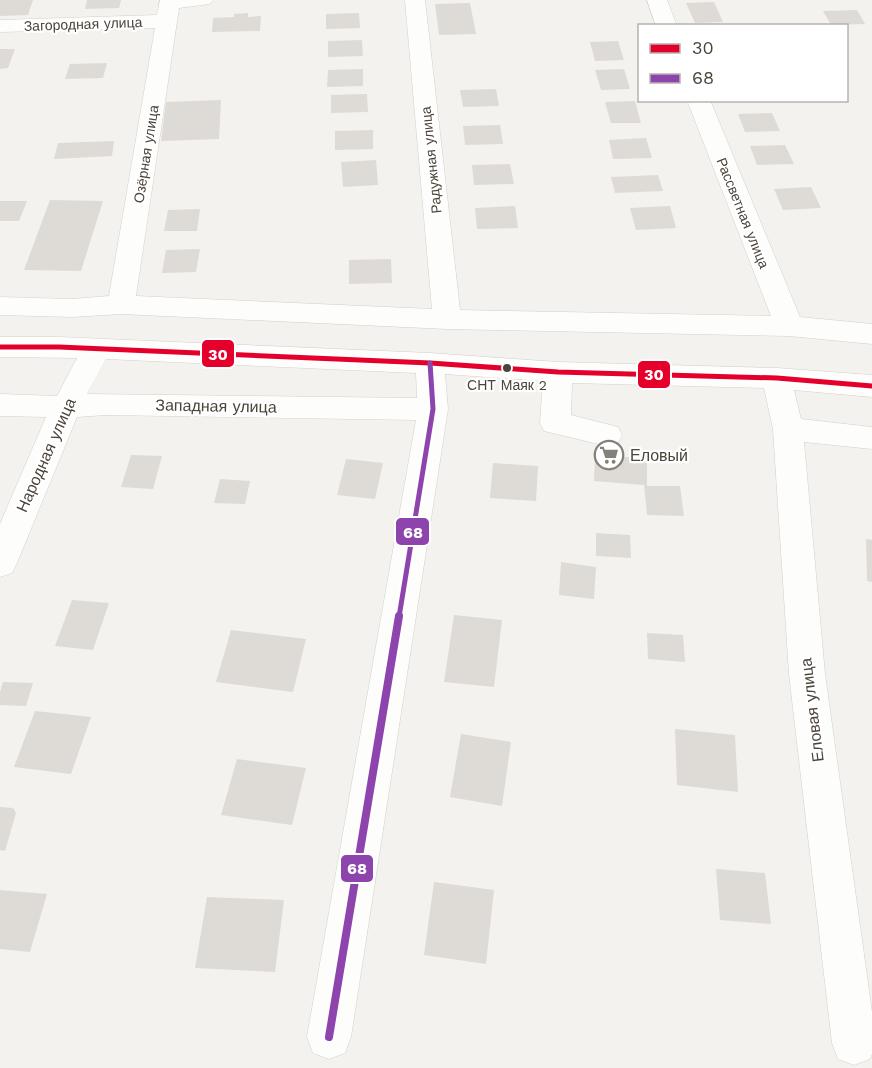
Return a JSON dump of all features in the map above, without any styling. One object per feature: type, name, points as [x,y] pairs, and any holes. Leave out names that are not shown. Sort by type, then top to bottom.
[{"type":"street","name":"Загородная улица","points":[[0,26],[168,11],[203,0]]},
{"type":"street","name":"Радужная улица","points":[[415,0],[447,319]]},
{"type":"street","points":[[657,0],[667,24]]},
{"type":"street","name":"Озёрная улица","points":[[121,305],[168,11]]},
{"type":"street","name":"Рассветная улица","points":[[699,102],[789,326]]},
{"type":"street","points":[[0,306],[72,308],[121,305],[447,319],[789,326],[872,334]]},
{"type":"street","points":[[58,347],[72,308]]},
{"type":"street","points":[[0,347],[58,347],[430,363],[558,372],[777,378],[872,386]]},
{"type":"street","name":"Народная улица","points":[[0,563],[66,407],[96,350]]},
{"type":"street","points":[[329,1036],[433,409],[430,363]]},
{"type":"street","points":[[558,372],[555,423],[607,435]]},
{"type":"street","name":"Еловая улица","points":[[777,378],[788,429],[807,674],[854,1043]]},
{"type":"street","name":"Западная улица","points":[[0,405],[66,407],[106,404],[433,409]]},
{"type":"street","points":[[788,429],[872,438]]},
{"type":"building","points":[[0,0],[33,0],[28,15],[0,16]]},
{"type":"building","points":[[87,0],[121,0],[119,8],[85,9]]},
{"type":"building","points":[[714,2],[723,22],[695,23],[686,3]]},
{"type":"building","points":[[470,3],[476,34],[439,35],[435,4]]},
{"type":"building","points":[[857,10],[865,24],[830,24],[823,11]]},
{"type":"building","points":[[248,13],[248,17],[261,16],[260,31],[212,32],[213,18],[234,17],[234,14]]},
{"type":"building","points":[[359,13],[360,28],[326,29],[326,14]]},
{"type":"building","points":[[362,40],[363,56],[328,57],[328,41]]},
{"type":"building","points":[[618,41],[624,60],[595,61],[590,42]]},
{"type":"building","points":[[0,49],[15,49],[8,68],[0,69]]},
{"type":"building","points":[[107,63],[103,78],[65,79],[70,64]]},
{"type":"building","points":[[363,69],[363,86],[327,87],[328,70]]},
{"type":"building","points":[[624,69],[630,89],[601,90],[595,70]]},
{"type":"building","points":[[496,89],[499,106],[463,107],[460,90]]},
{"type":"building","points":[[367,94],[368,112],[331,113],[331,95]]},
{"type":"building","points":[[221,100],[219,139],[161,141],[166,102]]},
{"type":"building","points":[[635,101],[641,123],[611,123],[605,102]]},
{"type":"building","points":[[772,113],[780,131],[745,132],[738,114]]},
{"type":"building","points":[[500,125],[503,144],[465,145],[463,126]]},
{"type":"building","points":[[373,130],[373,149],[335,150],[335,131]]},
{"type":"building","points":[[646,138],[652,158],[613,159],[609,140]]},
{"type":"building","points":[[114,141],[112,156],[54,159],[58,143]]},
{"type":"building","points":[[785,145],[794,164],[757,165],[750,146]]},
{"type":"building","points":[[376,160],[378,185],[343,187],[341,162]]},
{"type":"building","points":[[510,164],[514,184],[474,185],[472,165]]},
{"type":"building","points":[[658,175],[663,191],[615,193],[611,177]]},
{"type":"building","points":[[811,187],[821,208],[783,210],[774,189]]},
{"type":"building","points":[[50,200],[103,201],[81,271],[24,270]]},
{"type":"building","points":[[0,201],[27,201],[19,221],[0,221]]},
{"type":"building","points":[[515,206],[518,228],[477,229],[475,208]]},
{"type":"building","points":[[670,206],[676,228],[636,230],[630,208]]},
{"type":"building","points":[[200,209],[197,231],[164,231],[168,210]]},
{"type":"building","points":[[200,249],[196,272],[162,273],[166,250]]},
{"type":"building","points":[[391,259],[392,283],[349,284],[349,260]]},
{"type":"building","points":[[595,454],[647,459],[647,486],[680,486],[684,516],[647,515],[644,485],[594,481]]},
{"type":"building","points":[[131,455],[162,456],[153,489],[121,487]]},
{"type":"building","points":[[346,459],[383,463],[375,499],[337,495]]},
{"type":"building","points":[[493,463],[538,466],[536,501],[490,498]]},
{"type":"building","points":[[220,479],[250,481],[245,504],[214,503]]},
{"type":"building","points":[[596,533],[630,535],[631,558],[596,556]]},
{"type":"building","points":[[866,539],[872,540],[872,582],[867,581]]},
{"type":"building","points":[[561,562],[596,567],[594,599],[559,595]]},
{"type":"building","points":[[72,600],[109,603],[93,650],[55,646]]},
{"type":"building","points":[[454,615],[502,620],[494,687],[444,682]]},
{"type":"building","points":[[231,630],[306,639],[293,692],[216,682]]},
{"type":"building","points":[[647,633],[683,635],[685,662],[648,659]]},
{"type":"building","points":[[3,682],[33,683],[26,706],[0,705]]},
{"type":"building","points":[[35,711],[91,717],[71,774],[14,767]]},
{"type":"building","points":[[675,729],[735,735],[738,792],[677,785]]},
{"type":"building","points":[[461,734],[511,742],[502,806],[450,797]]},
{"type":"building","points":[[237,759],[306,768],[292,825],[221,815]]},
{"type":"building","points":[[0,807],[13,808],[16,813],[5,851],[0,850]]},
{"type":"building","points":[[716,869],[765,873],[771,924],[720,920]]},
{"type":"building","points":[[434,882],[494,890],[486,964],[424,955]]},
{"type":"building","points":[[0,890],[47,894],[30,952],[0,949]]},
{"type":"building","points":[[207,897],[284,900],[275,972],[195,968]]},
{"type":"transit line","name":"30","points":[[0,347],[59,347],[430,363],[558,372],[777,378],[872,386]]},
{"type":"transit line","name":"68","points":[[329,1037],[433,409],[430,363]]},
{"type":"place","name":"СНТ Маяк 2","points":[[507,368]]},
{"type":"place","name":"Еловый","points":[[609,455]]}]
